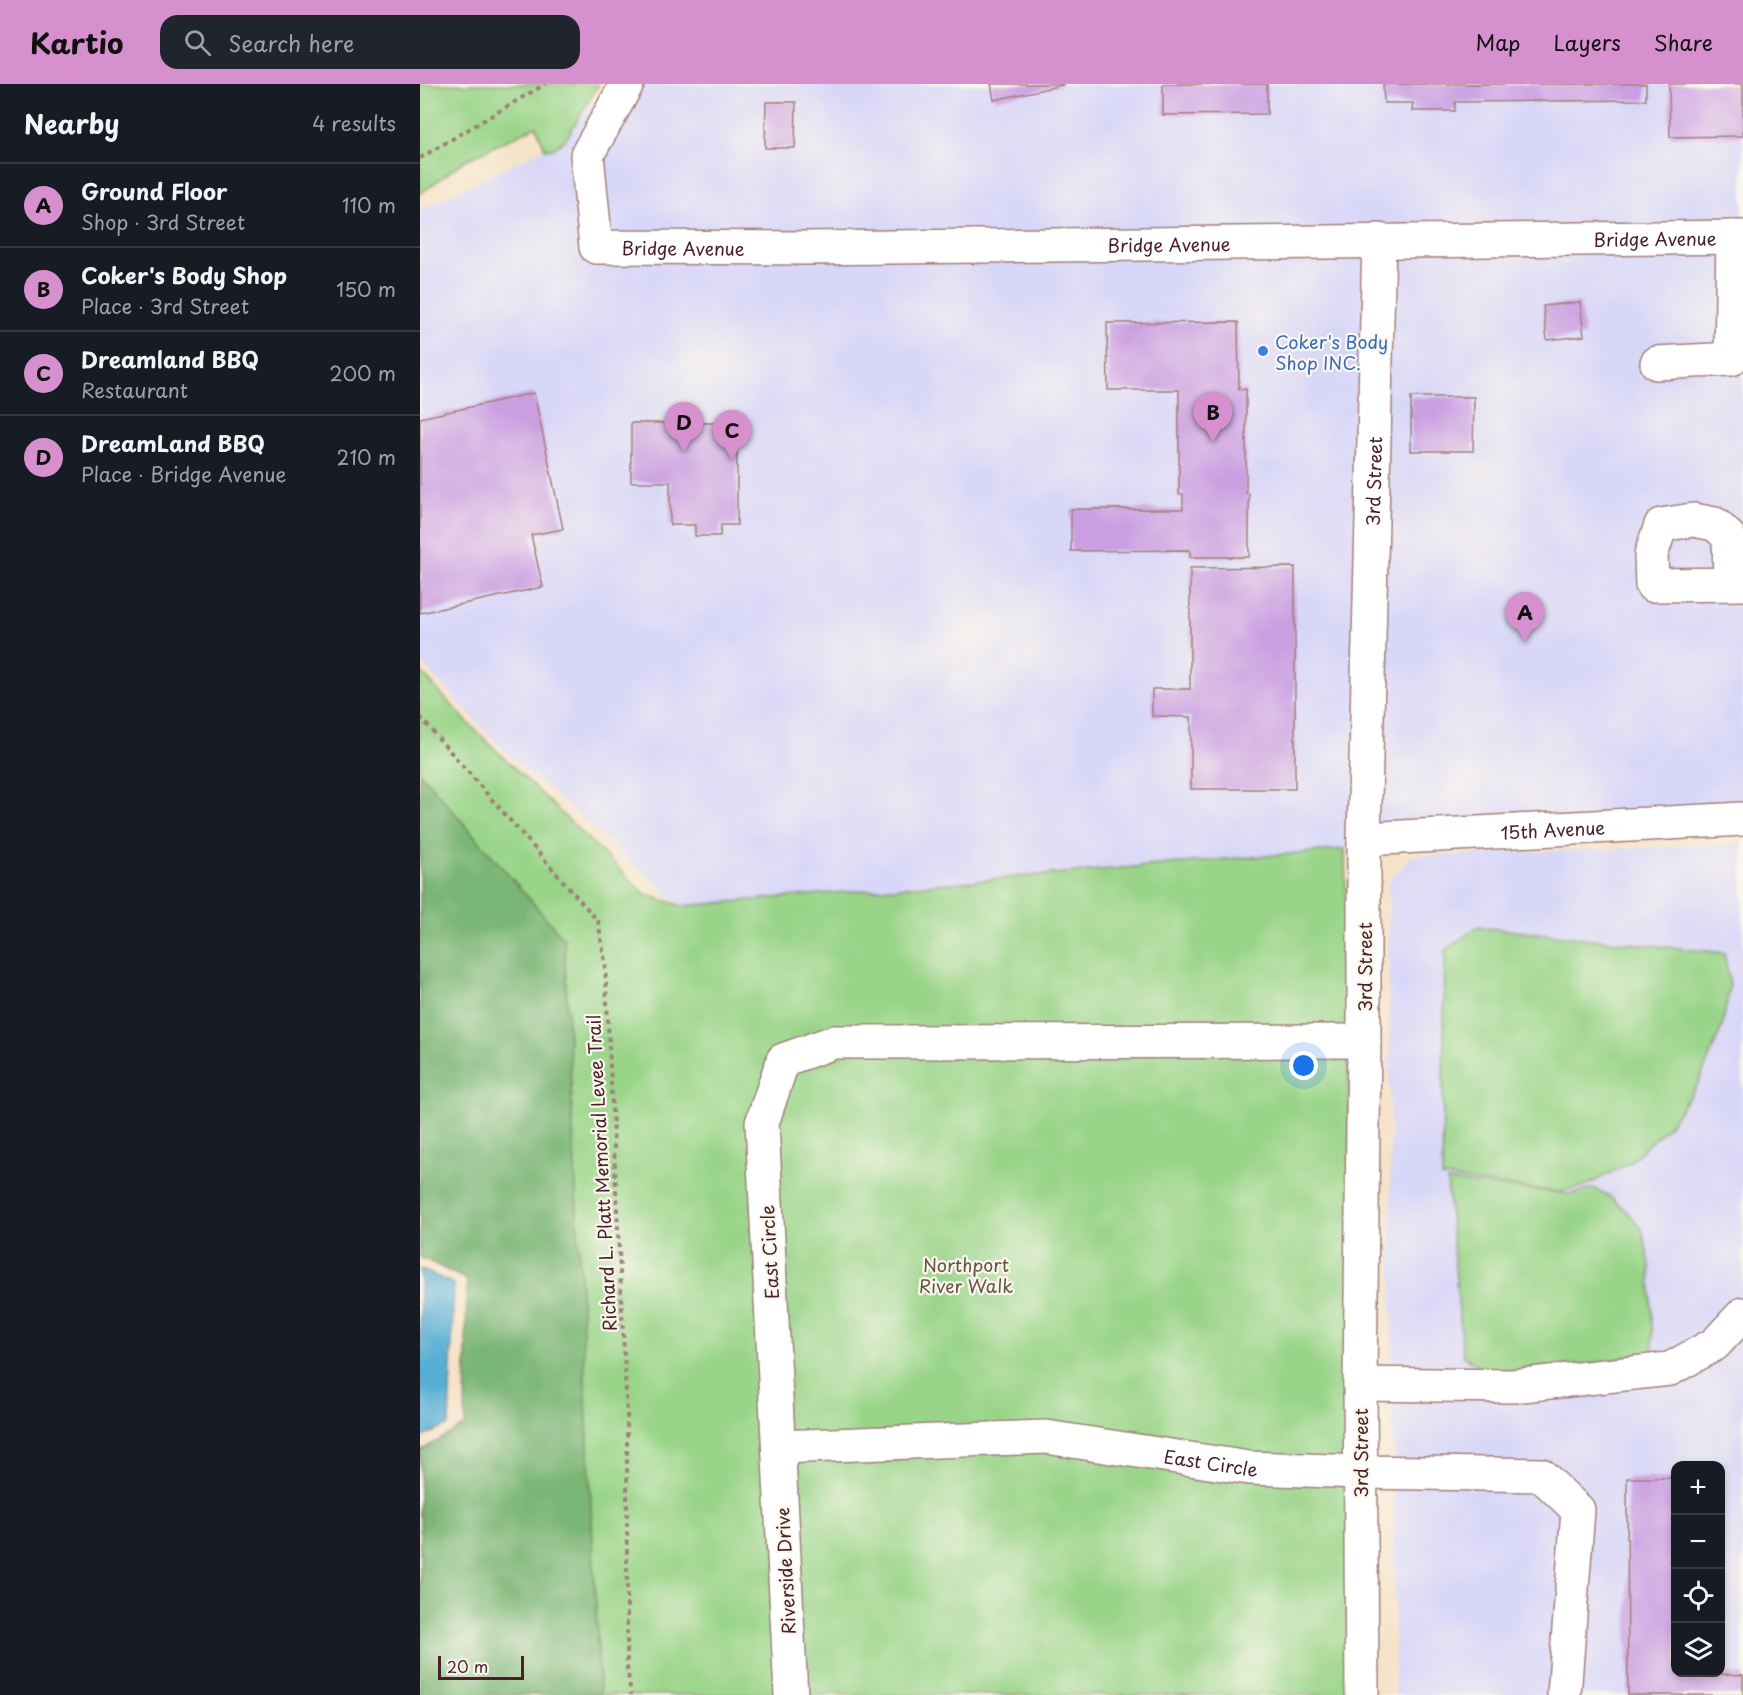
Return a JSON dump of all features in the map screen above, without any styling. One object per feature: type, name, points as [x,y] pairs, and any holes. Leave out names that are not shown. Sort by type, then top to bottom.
[{"type":"street","name":"Bridge Avenue","points":[[627,84],[587,155],[596,247],[805,248],[1738,237]]},
{"type":"street","points":[[1657,363],[1737,359],[1738,237]]},
{"type":"street","name":"3rd Street","points":[[1362,1695],[1360,1384],[1364,839],[1379,240]]},
{"type":"street","name":"15th Avenue","points":[[1364,839],[1743,819]]},
{"type":"street","name":"East Circle","points":[[1364,1041],[834,1042],[783,1060],[762,1123],[779,1447],[1046,1437],[1249,1468],[1541,1475],[1578,1510],[1564,1695]]},
{"type":"street","points":[[1360,1384],[1513,1386],[1670,1369],[1715,1344],[1743,1314]]},
{"type":"street","name":"Riverside Drive","points":[[779,1447],[791,1695]]},
{"type":"path","points":[[420,158],[545,84]]},
{"type":"path","name":"Richard L. Platt Memorial Levee Trail","points":[[420,717],[598,921],[605,962],[627,1415],[627,1667],[631,1695]]},
{"type":"shaded area","points":[[616,84],[1743,84],[1743,826],[1345,849],[1307,856],[682,906],[503,749],[420,661],[420,210],[550,146]]},
{"type":"shaded area","points":[[1743,844],[1743,1695],[1395,1695],[1388,883],[1411,856]]},
{"type":"green space","points":[[420,84],[599,84],[566,139],[553,149],[545,149],[536,126],[464,161],[420,194]]},
{"type":"green space","name":"Northport River Walk","points":[[420,671],[470,725],[645,894],[682,906],[1345,849],[1358,1695],[600,1695],[564,939],[420,773]]},
{"type":"green space","points":[[420,773],[564,939],[600,1695],[420,1695],[420,1451],[465,1425],[467,1280],[420,1257]]},
{"type":"green space","points":[[1477,927],[1724,953],[1730,985],[1722,1027],[1698,1084],[1668,1126],[1628,1164],[1585,1186],[1558,1192],[1442,1177],[1445,951]]},
{"type":"green space","points":[[1447,1181],[1571,1194],[1594,1188],[1609,1196],[1627,1211],[1642,1229],[1650,1265],[1653,1353],[1587,1364],[1486,1372],[1463,1355]]},
{"type":"water","points":[[420,1269],[454,1284],[449,1425],[420,1438]]},
{"type":"building","points":[[991,84],[1063,84],[1063,85],[994,100]]},
{"type":"building","points":[[1163,84],[1267,84],[1267,114],[1163,115]]},
{"type":"building","points":[[1383,84],[1646,84],[1646,100],[1455,102],[1455,111],[1412,111],[1413,103],[1384,103]]},
{"type":"building","points":[[1669,84],[1743,84],[1743,136],[1670,137]]},
{"type":"building","points":[[766,102],[796,102],[795,148],[765,148]]},
{"type":"building","points":[[1580,302],[1584,336],[1547,340],[1543,306]]},
{"type":"building","points":[[1238,322],[1239,390],[1246,389],[1246,493],[1249,494],[1249,557],[1190,557],[1190,550],[1071,551],[1071,509],[1183,509],[1183,494],[1179,494],[1179,390],[1108,390],[1107,323]]},
{"type":"building","points":[[534,393],[563,529],[531,535],[543,587],[420,613],[420,418]]},
{"type":"building","points":[[1411,397],[1474,397],[1473,451],[1411,451]]},
{"type":"building","points":[[631,423],[737,423],[737,525],[721,525],[720,536],[695,536],[695,525],[670,525],[670,482],[631,482]]},
{"type":"building","points":[[1295,567],[1295,789],[1191,789],[1191,717],[1152,716],[1152,689],[1190,689],[1190,568]]},
{"type":"building","points":[[1627,1478],[1671,1478],[1671,1677],[1743,1675],[1743,1695],[1628,1695]]},
{"type":"place","name":"Coker's Body Shop INC.","points":[[1263,351]]},
{"type":"place","name":"Coker's Body Shop","points":[[1213,442]]},
{"type":"place","name":"DreamLand BBQ","points":[[684,452]]},
{"type":"place","name":"Dreamland BBQ","points":[[732,460]]},
{"type":"place","name":"Ground Floor","points":[[1525,642]]}]
